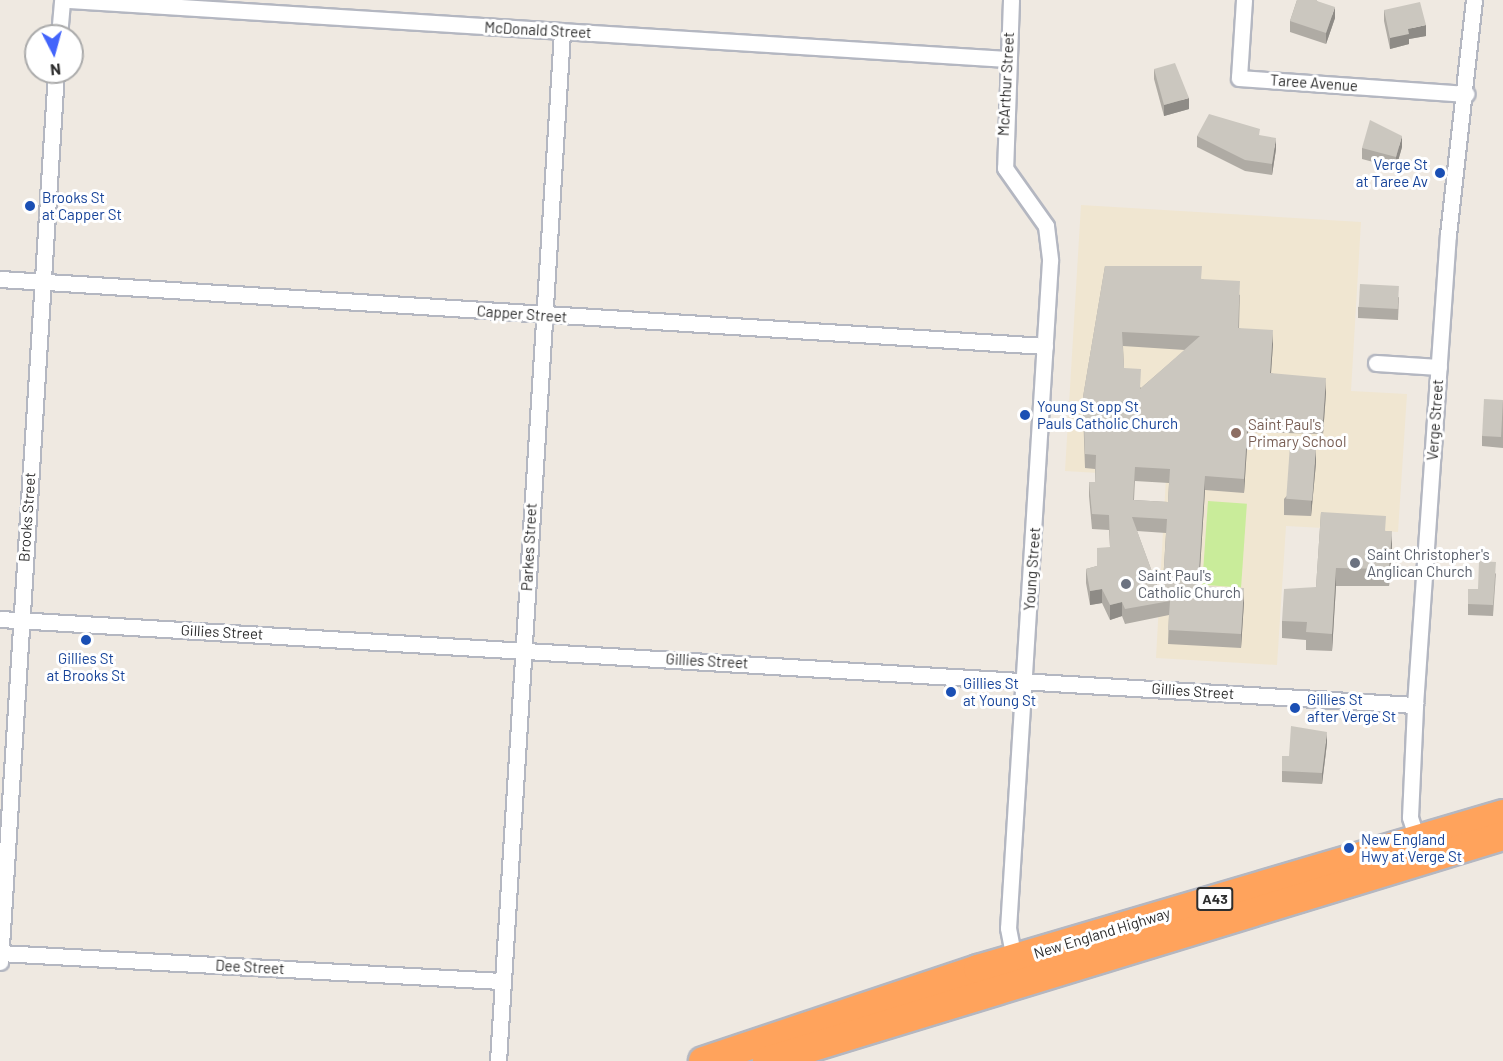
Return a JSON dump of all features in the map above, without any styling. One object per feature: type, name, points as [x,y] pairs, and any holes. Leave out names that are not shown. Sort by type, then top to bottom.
[{"type":"highway","name":"New England Highway","points":[[768,1061],[1017,970],[1417,839],[1503,814]]},
{"type":"highway","name":"New England Highway","points":[[704,1061],[1017,970],[1503,836]]},
{"type":"street","points":[[60,24],[62,0]]},
{"type":"street","name":"McDonald Street","points":[[69,0],[1007,59]]},
{"type":"street","name":"McArthur Street","points":[[1005,168],[1007,59],[1011,0]]},
{"type":"street","name":"Taree Avenue","points":[[1244,0],[1239,78],[1466,94]]},
{"type":"street","name":"Verge Street","points":[[1417,839],[1410,817],[1415,705],[1439,367],[1474,0]]},
{"type":"street","name":"Parkes Street","points":[[498,1061],[501,981],[562,32]]},
{"type":"street","name":"Brooks Street","points":[[0,962],[55,84]]},
{"type":"street","name":"Young Street","points":[[1005,168],[1046,226],[1050,261],[1008,928],[1017,970]]},
{"type":"street","name":"Capper Street","points":[[0,279],[1045,346]]},
{"type":"street","points":[[1376,363],[1439,367]]},
{"type":"street","name":"Gillies Street","points":[[0,619],[1415,705]]},
{"type":"street","name":"Dee Street","points":[[0,953],[501,981]]},
{"type":"shaded area","name":"Saint Paul's Primary School","points":[[1081,205],[1361,222],[1351,391],[1407,394],[1398,532],[1286,526],[1277,665],[1156,658],[1166,477],[1065,471]]},
{"type":"green space","points":[[1208,501],[1247,504],[1241,588],[1202,585]]},
{"type":"building","points":[[1297,0],[1317,0],[1335,7],[1326,33],[1290,21]]},
{"type":"building","points":[[1420,2],[1426,25],[1408,29],[1409,34],[1390,38],[1384,10]]},
{"type":"building","points":[[1175,63],[1189,98],[1164,105],[1154,69]]},
{"type":"building","points":[[1209,114],[1260,129],[1259,135],[1276,138],[1272,164],[1245,160],[1197,136]]},
{"type":"building","points":[[1370,120],[1402,136],[1396,157],[1362,148]]},
{"type":"building","points":[[1105,266],[1202,266],[1201,279],[1240,281],[1238,328],[1273,330],[1270,373],[1326,378],[1323,420],[1248,418],[1244,479],[1205,476],[1198,586],[1244,588],[1241,634],[1168,630],[1170,601],[1125,609],[1122,602],[1110,605],[1102,589],[1090,591],[1086,569],[1097,566],[1097,548],[1110,547],[1109,515],[1092,514],[1089,482],[1095,482],[1096,455],[1085,454],[1083,397]],"holes":[[[1122,332],[1200,336],[1140,389],[1141,369],[1124,368]],[[1135,467],[1170,469],[1168,502],[1133,500]],[[1132,517],[1167,519],[1162,599]]]},
{"type":"building","points":[[1360,284],[1399,286],[1398,309],[1359,307]]},
{"type":"building","points":[[1484,399],[1503,400],[1501,437],[1482,436]]},
{"type":"building","points":[[1290,445],[1316,447],[1312,501],[1286,499]]},
{"type":"building","points":[[1321,512],[1386,516],[1385,531],[1392,531],[1389,569],[1336,568],[1332,634],[1306,632],[1307,622],[1282,621],[1284,589],[1316,587]]},
{"type":"building","points":[[1479,561],[1496,562],[1493,605],[1468,604],[1468,589],[1478,589]]},
{"type":"building","points":[[1291,726],[1327,732],[1322,773],[1282,771],[1282,756],[1289,756]]},
{"type":"place","name":"Verge St at Taree Av","points":[[1440,173]]},
{"type":"place","name":"Brooks St at Capper St","points":[[30,206]]},
{"type":"place","name":"Young St opp St Pauls Catholic Church","points":[[1025,415]]},
{"type":"place","name":"Saint Paul's Primary School","points":[[1236,433]]},
{"type":"place","name":"Saint Christopher's Anglican Church","points":[[1355,563]]},
{"type":"place","name":"Saint Paul's Catholic Church","points":[[1126,584]]},
{"type":"place","name":"Gillies St at Brooks St","points":[[86,640]]},
{"type":"place","name":"Gillies St at Young St","points":[[951,692]]},
{"type":"place","name":"Gillies St after Verge St","points":[[1295,708]]},
{"type":"place","name":"New England Hwy at Verge St","points":[[1349,848]]}]
